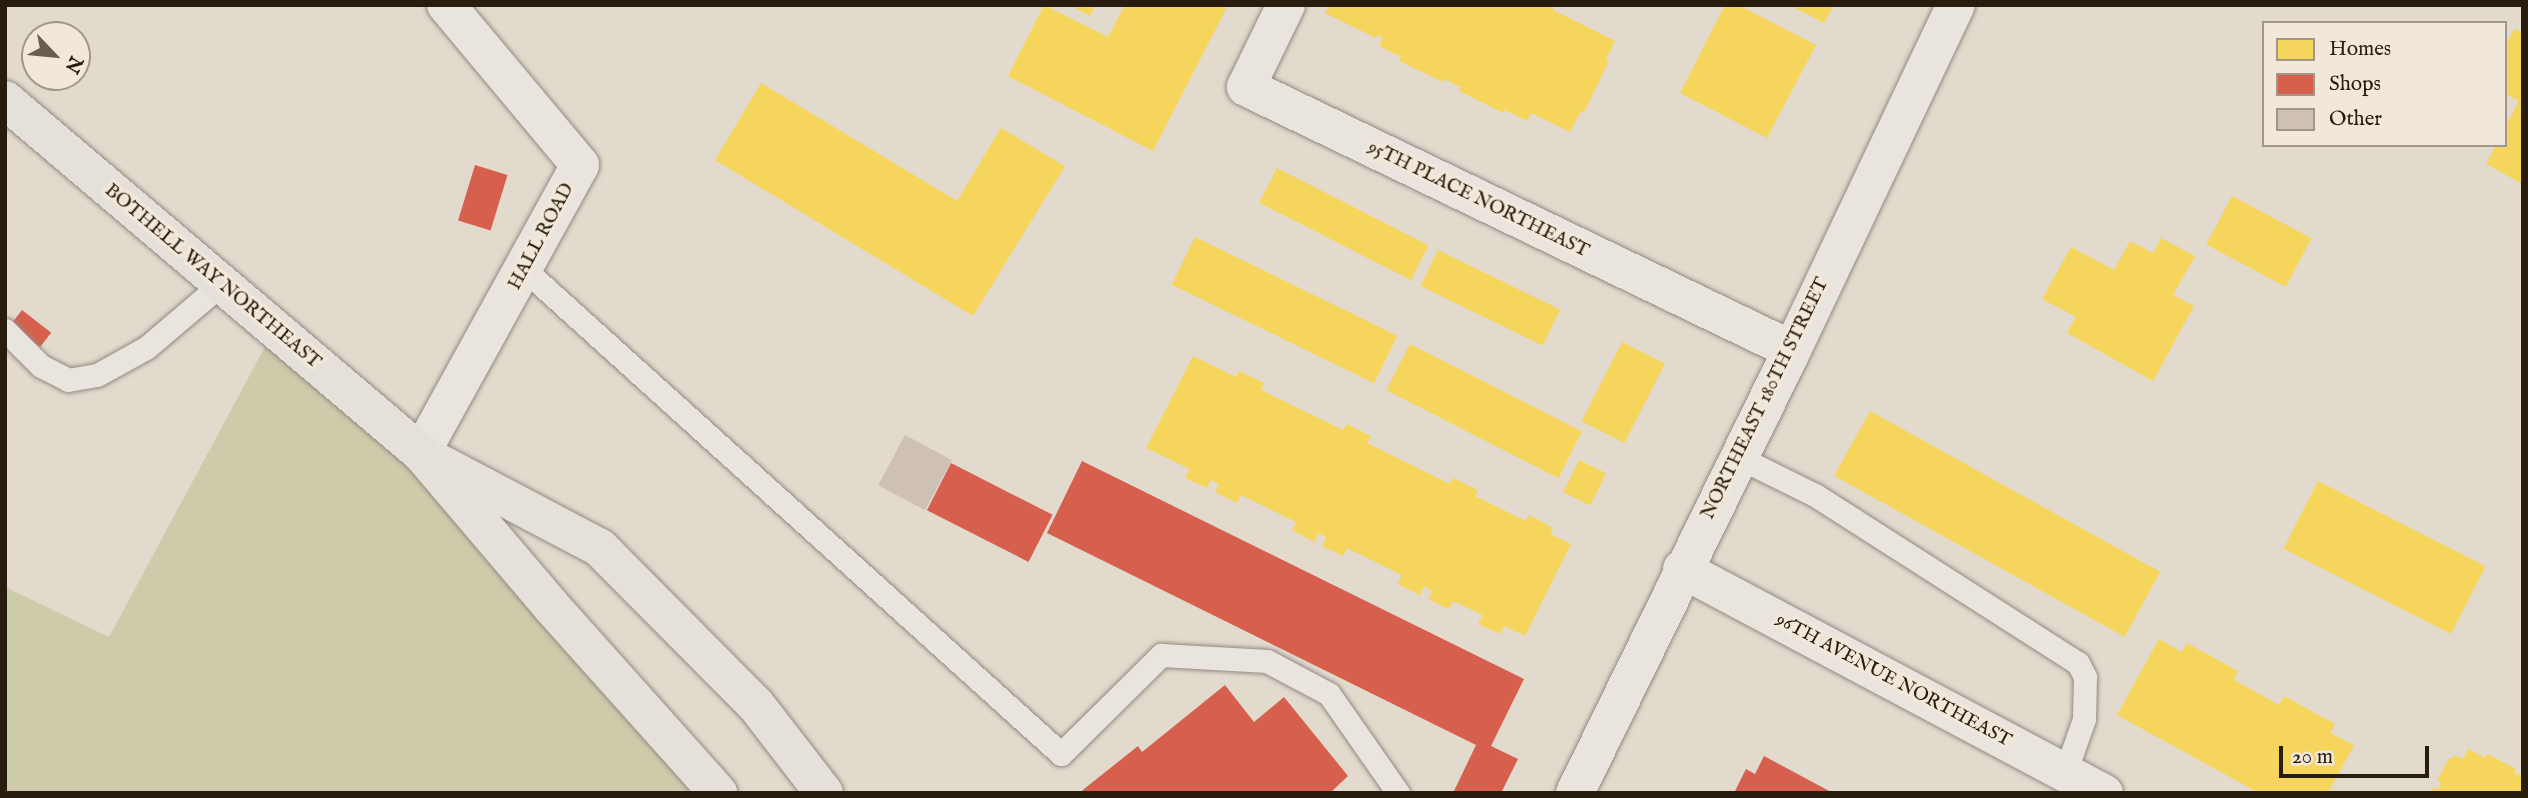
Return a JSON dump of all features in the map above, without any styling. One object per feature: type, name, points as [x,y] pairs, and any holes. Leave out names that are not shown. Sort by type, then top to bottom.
[{"type":"main road","name":"BOTHELL WAY NORTHEAST","points":[[5,100],[421,453],[551,606],[718,793]]},
{"type":"main road","name":"BOTHELL WAY NORTHEAST","points":[[421,453],[600,548],[756,705],[824,793]]},
{"type":"street","name":"HALL ROAD","points":[[421,453],[580,165],[446,5]]},
{"type":"street","name":"95TH PLACE NORTHEAST","points":[[1286,5],[1246,87],[1792,349]]},
{"type":"street","name":"NORTHEAST 180TH STREET","points":[[1575,793],[1682,569],[1792,349],[1955,5]]},
{"type":"street","name":"96TH AVENUE NORTHEAST","points":[[1682,569],[2105,793]]},
{"type":"lane","points":[[524,270],[1061,754],[1161,655],[1267,661],[1329,694],[1398,793]]},
{"type":"lane","points":[[5,330],[41,366],[68,380],[97,375],[145,348],[220,285]]},
{"type":"lane","points":[[1738,457],[1815,495],[2078,663],[2085,677],[2084,719],[2066,773]]},
{"type":"shaded area","points":[[274,330],[304,356],[697,770],[686,793],[5,793],[5,587],[109,637]]},
{"type":"building: Homes","points":[[1044,5],[1108,37],[1125,5],[1228,5],[1153,151],[1008,76]]},
{"type":"building: Homes","points":[[1069,5],[1095,5],[1090,16]]},
{"type":"building: Homes","points":[[1329,5],[1549,5],[1553,10],[1615,41],[1606,59],[1609,61],[1584,112],[1581,111],[1570,132],[1531,113],[1527,121],[1505,110],[1503,113],[1459,91],[1461,87],[1444,79],[1443,82],[1399,61],[1401,57],[1379,46],[1383,38],[1377,35],[1376,38],[1325,13]]},
{"type":"building: Homes","points":[[1725,5],[1738,5],[1816,45],[1767,138],[1680,93]]},
{"type":"building: Homes","points":[[1789,5],[1834,5],[1824,23]]},
{"type":"building: Homes","points":[[2514,29],[2523,33],[2523,184],[2486,164],[2495,147],[2507,147],[2507,123],[2519,101],[2507,95],[2507,42]]},
{"type":"building: Homes","points":[[761,83],[957,201],[1001,128],[1065,166],[973,316],[715,160]]},
{"type":"building: Homes","points":[[1277,168],[1428,245],[1411,280],[1259,203]]},
{"type":"building: Homes","points":[[2232,196],[2311,238],[2286,287],[2206,245]]},
{"type":"building: Homes","points":[[1195,237],[1397,336],[1374,383],[1172,285]]},
{"type":"building: Homes","points":[[2161,238],[2195,256],[2173,295],[2194,306],[2153,381],[2067,333],[2076,317],[2042,299],[2071,247],[2114,270],[2130,241],[2153,253]]},
{"type":"building: Homes","points":[[1438,250],[1560,310],[1543,346],[1420,286]]},
{"type":"building: Homes","points":[[1622,342],[1665,364],[1624,443],[1582,421]]},
{"type":"building: Homes","points":[[1410,344],[1582,432],[1558,478],[1386,390]]},
{"type":"building: Homes","points":[[1193,356],[1236,377],[1239,371],[1264,383],[1261,390],[1343,430],[1347,424],[1371,436],[1367,443],[1450,484],[1453,478],[1478,490],[1475,496],[1526,521],[1529,515],[1553,528],[1550,534],[1571,544],[1525,636],[1504,626],[1500,634],[1478,624],[1483,615],[1453,601],[1449,609],[1428,599],[1432,591],[1424,586],[1420,595],[1398,584],[1402,575],[1347,548],[1343,556],[1322,546],[1326,537],[1318,533],[1314,542],[1292,530],[1296,522],[1241,495],[1237,503],[1215,492],[1219,484],[1211,480],[1207,488],[1185,478],[1190,469],[1146,448]]},
{"type":"building: Homes","points":[[1870,411],[2160,572],[2124,637],[1834,476]]},
{"type":"building: Homes","points":[[1579,460],[1606,473],[1590,506],[1563,492]]},
{"type":"building: Homes","points":[[2318,481],[2486,566],[2451,634],[2283,549]]},
{"type":"building: Homes","points":[[2159,639],[2182,652],[2187,643],[2238,671],[2234,680],[2279,705],[2284,696],[2335,724],[2330,733],[2354,745],[2328,793],[2259,793],[2117,715]]},
{"type":"building: Homes","points":[[2468,749],[2485,758],[2487,754],[2516,769],[2514,773],[2523,777],[2523,793],[2430,793],[2433,788],[2439,789],[2441,782],[2437,780],[2449,758],[2452,759],[2454,755],[2463,759]]},
{"type":"building: Shops","points":[[475,165],[508,175],[491,230],[458,220]]},
{"type":"building: Shops","points":[[22,310],[51,333],[40,347],[11,324]]},
{"type":"building: Shops","points":[[1082,461],[1524,679],[1491,746],[1518,759],[1501,793],[1453,793],[1476,745],[1047,533]]},
{"type":"building: Shops","points":[[951,463],[1053,515],[1029,562],[927,510]]},
{"type":"building: Shops","points":[[1225,685],[1254,722],[1284,697],[1348,776],[1330,793],[1079,793],[1138,746],[1142,752]]},
{"type":"building: Shops","points":[[1764,756],[1833,793],[1734,793],[1746,769],[1755,774]]},
{"type":"building: Other","points":[[905,435],[952,460],[925,510],[878,485]]}]
